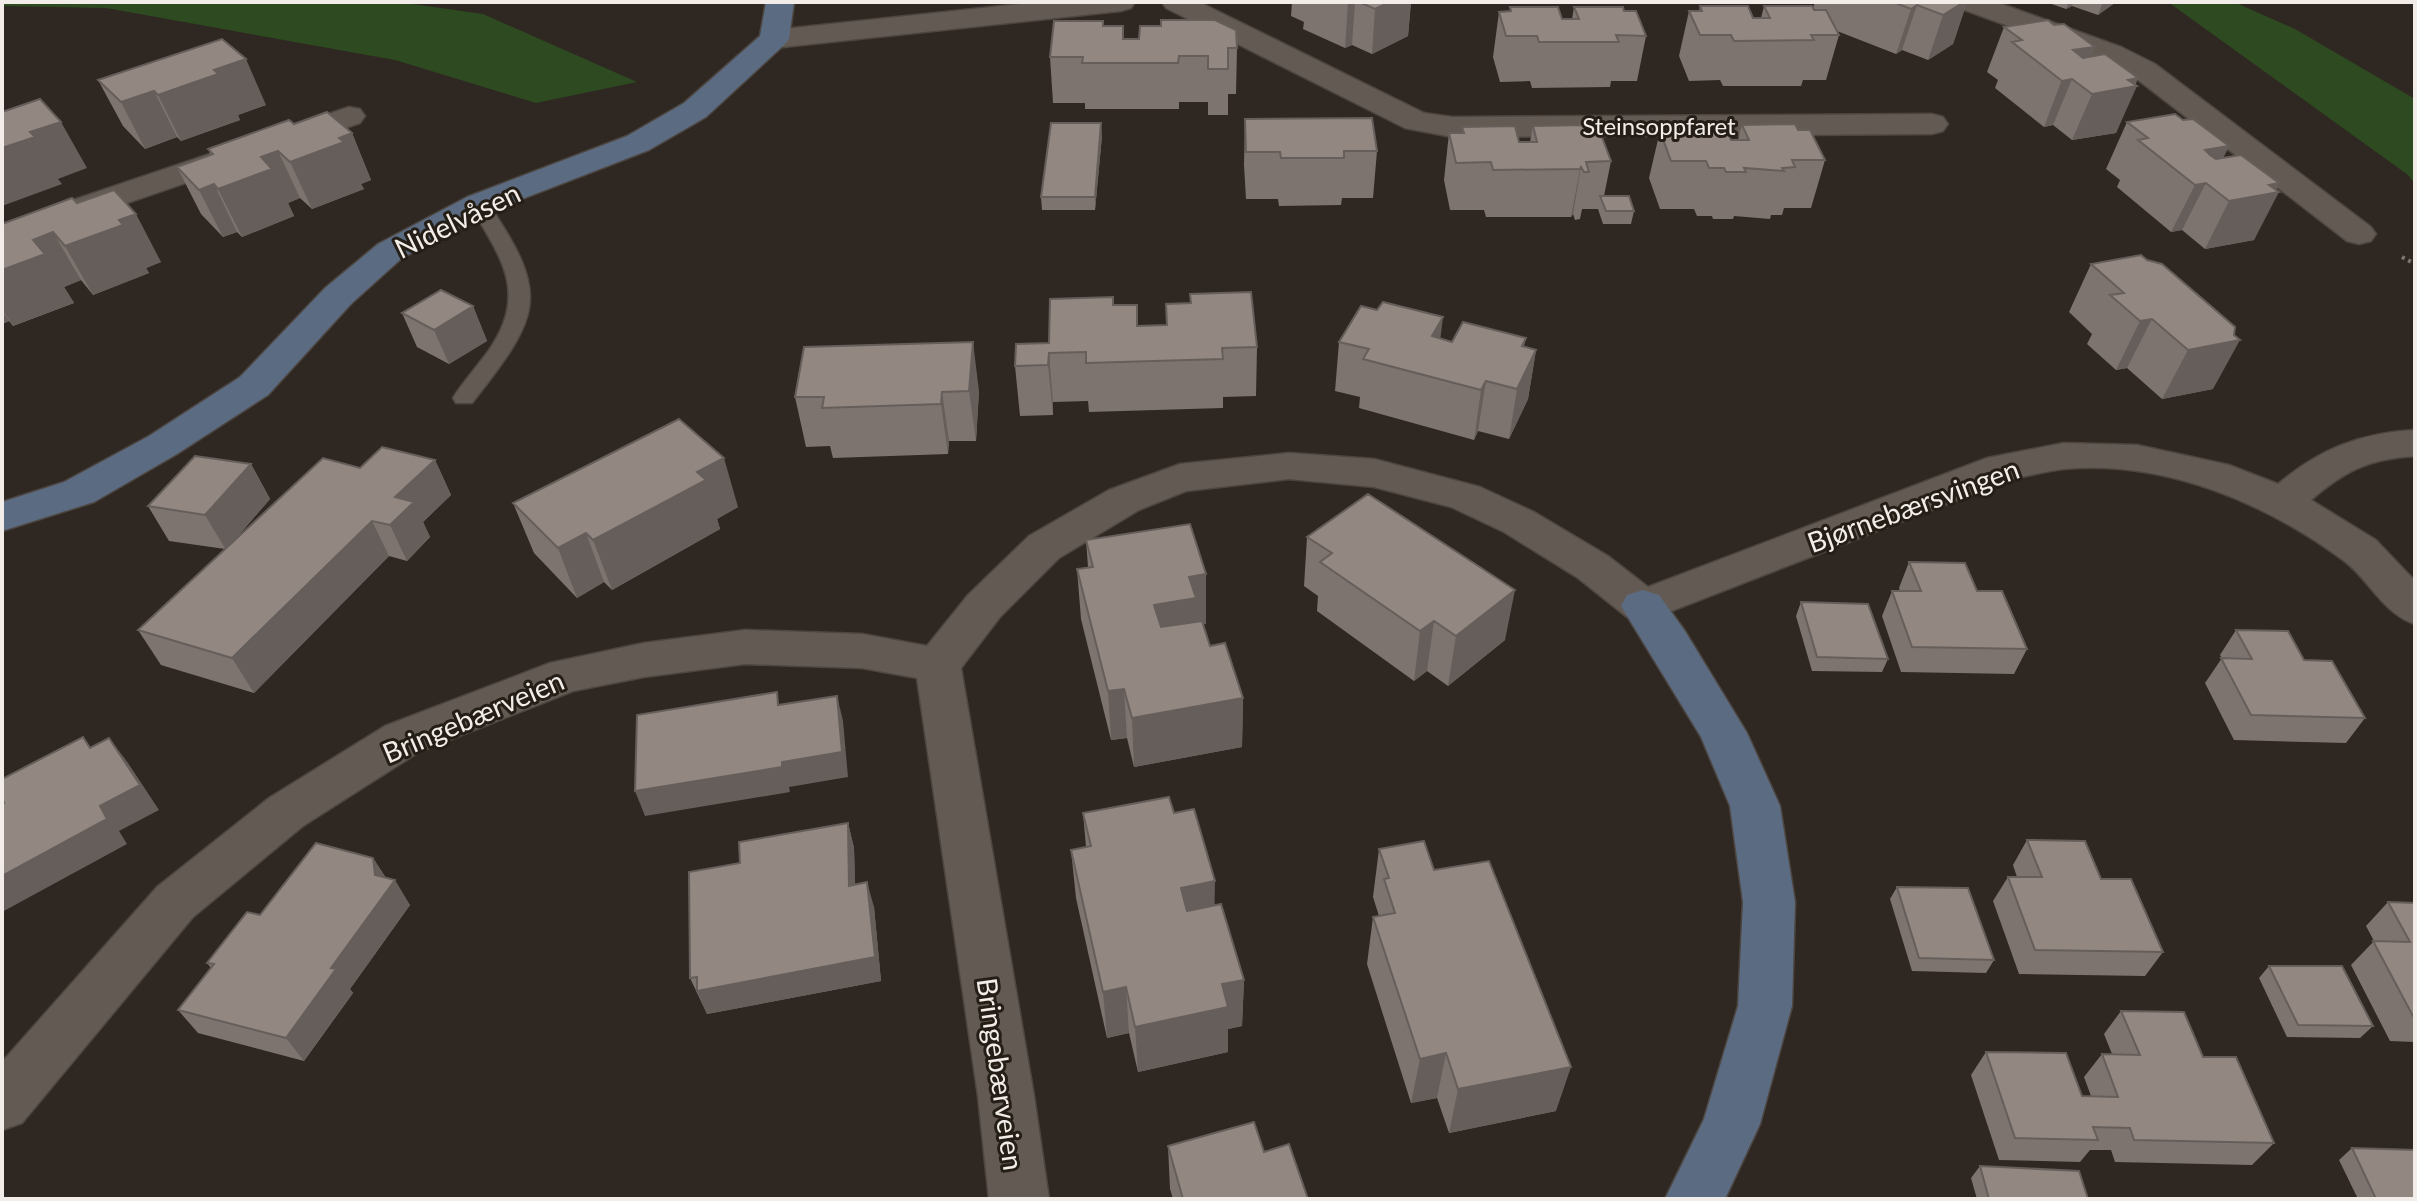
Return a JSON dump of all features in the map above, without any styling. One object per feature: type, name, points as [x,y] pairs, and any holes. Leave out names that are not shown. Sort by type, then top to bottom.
[{"type":"street","points":[[780,2],[774,39],[1121,2]]},
{"type":"street","name":"Steinsoppfaret","points":[[1176,2],[1416,121],[1452,127],[1932,124]]},
{"type":"street","points":[[1969,2],[2110,53],[2144,70],[2359,234]]},
{"type":"street","name":"Nidelvåsen","points":[[2,517],[79,492],[163,445],[254,386],[338,296],[390,251],[479,204],[638,143],[695,110],[774,39]]},
{"type":"street","points":[[2,236],[349,116]]},
{"type":"street","points":[[2283,502],[2342,456],[2382,444],[2415,443]]},
{"type":"street","name":"Bjørnebærsvingen","points":[[1643,606],[2001,468],[2064,456],[2137,458],[2215,475],[2283,502],[2361,551],[2415,608]]},
{"type":"street","points":[[938,665],[984,606],[1044,547],[1124,500],[1180,478],[1289,466],[1374,473],[1465,497],[1519,522],[1593,567],[1643,606],[1669,643],[1723,733],[1755,806],[1769,902],[1765,1006],[1731,1124],[1695,1199]]},
{"type":"street","name":"Bringebærveien","points":[[2,1104],[175,902],[286,812],[402,739],[566,675],[644,660],[745,647],[862,651],[938,665],[1006,1096],[1019,1199]]},
{"type":"lane","points":[[464,398],[511,337],[521,293],[514,263],[479,204]]},
{"type":"green space","points":[[2,2],[398,2],[483,14],[637,82],[536,103],[395,60],[106,8],[2,6]]},
{"type":"green space","points":[[2168,2],[2234,2],[2295,29],[2415,99],[2415,184],[2408,175]]},
{"type":"building","points":[[1359,2],[1390,2],[1375,9]]},
{"type":"building","points":[[1893,2],[1964,2],[1943,15],[1917,5],[1911,9]]},
{"type":"building","points":[[1700,6],[1748,6],[1753,18],[1770,18],[1764,6],[1812,6],[1814,10],[1826,10],[1839,35],[1811,35],[1814,40],[1734,41],[1731,35],[1700,35],[1689,11],[1702,11]]},
{"type":"building","points":[[1510,7],[1558,7],[1562,19],[1579,19],[1574,7],[1623,7],[1624,11],[1636,11],[1646,36],[1616,35],[1619,42],[1539,42],[1537,36],[1506,36],[1499,12],[1511,11]]},
{"type":"building","points":[[1161,20],[1215,20],[1236,30],[1237,48],[1228,48],[1228,69],[1208,69],[1208,56],[1179,56],[1178,63],[1082,63],[1083,57],[1050,57],[1054,21],[1103,21],[1103,26],[1123,26],[1123,39],[1139,39],[1140,26],[1161,26]]},
{"type":"building","points":[[2048,20],[2054,25],[2064,24],[2095,47],[2073,50],[2083,58],[2105,54],[2138,78],[2128,80],[2137,86],[2092,94],[2072,79],[2062,81],[2012,42],[2022,40],[2004,27]]},
{"type":"building","points":[[222,39],[246,59],[214,70],[218,74],[158,95],[154,91],[121,102],[98,80]]},
{"type":"building","points":[[40,99],[61,122],[30,132],[35,137],[2,148],[2,112]]},
{"type":"building","points":[[327,112],[352,133],[339,138],[344,142],[290,162],[278,151],[261,157],[272,169],[218,189],[214,184],[199,190],[177,167],[213,154],[208,149],[289,120],[294,124]]},
{"type":"building","points":[[2175,114],[2183,120],[2193,119],[2229,146],[2205,150],[2210,155],[2216,159],[2241,155],[2279,183],[2269,185],[2279,192],[2229,201],[2206,183],[2195,185],[2138,140],[2148,138],[2127,122]]},
{"type":"building","points":[[1372,118],[1377,151],[1344,151],[1344,158],[1281,158],[1280,152],[1246,152],[1245,119]]},
{"type":"building","points":[[1051,123],[1101,123],[1095,197],[1041,197]]},
{"type":"building","points":[[1795,124],[1798,130],[1810,130],[1825,160],[1792,160],[1795,167],[1782,168],[1784,171],[1744,168],[1746,172],[1726,172],[1724,168],[1709,168],[1706,161],[1671,161],[1660,131],[1674,131],[1671,125],[1725,125],[1731,140],[1749,140],[1742,125]]},
{"type":"building","points":[[1585,125],[1587,131],[1600,132],[1611,161],[1586,162],[1589,172],[1584,172],[1581,167],[1493,170],[1491,162],[1456,163],[1449,133],[1464,133],[1462,127],[1515,126],[1519,142],[1537,142],[1533,126]]},
{"type":"building","points":[[114,190],[136,214],[119,220],[123,225],[65,246],[53,232],[33,240],[45,254],[2,270],[2,224],[72,198],[77,203]]},
{"type":"building","points":[[1600,196],[1629,196],[1634,211],[1606,211]]},
{"type":"building","points":[[2141,255],[2162,264],[2235,327],[2234,335],[2240,340],[2188,350],[2152,319],[2140,321],[2110,295],[2124,293],[2091,264]]},
{"type":"building","points":[[441,290],[473,306],[434,330],[402,313]]},
{"type":"building","points":[[1251,292],[1257,347],[1222,348],[1223,359],[1086,363],[1086,352],[1049,353],[1048,365],[1015,366],[1016,344],[1049,343],[1050,299],[1113,297],[1113,305],[1137,305],[1137,326],[1167,325],[1166,304],[1191,303],[1190,294]]},
{"type":"building","points":[[1383,302],[1443,317],[1432,336],[1452,342],[1463,322],[1526,338],[1522,346],[1536,350],[1517,389],[1486,381],[1481,390],[1363,359],[1369,349],[1339,342],[1361,306],[1377,310]]},
{"type":"building","points":[[973,342],[969,391],[942,392],[941,404],[822,408],[824,397],[795,397],[804,347]]},
{"type":"building","points":[[679,419],[724,458],[697,472],[706,480],[593,540],[586,533],[558,548],[513,503]]},
{"type":"building","points":[[382,447],[435,460],[395,497],[414,502],[390,525],[372,521],[232,658],[138,630],[323,458],[360,468]]},
{"type":"building","points":[[195,456],[251,464],[205,515],[148,506]]},
{"type":"building","points":[[1368,494],[1515,590],[1456,636],[1434,621],[1420,631],[1320,562],[1332,553],[1307,537]]},
{"type":"building","points":[[1190,524],[1206,574],[1189,577],[1196,598],[1154,605],[1161,627],[1202,621],[1210,646],[1225,643],[1243,698],[1132,718],[1124,689],[1108,691],[1077,569],[1093,567],[1086,540]]},
{"type":"building","points":[[1909,562],[1965,563],[1977,591],[2002,591],[2027,649],[1912,647],[1892,591],[1921,591]]},
{"type":"building","points":[[1801,602],[1868,604],[1888,659],[1817,657]]},
{"type":"building","points":[[2236,630],[2288,631],[2304,660],[2332,661],[2365,718],[2251,715],[2221,658],[2252,659]]},
{"type":"building","points":[[777,692],[778,705],[837,696],[842,752],[782,762],[782,767],[635,791],[637,715]]},
{"type":"building","points":[[83,737],[90,748],[109,738],[140,785],[100,806],[107,819],[2,876],[2,779]]},
{"type":"building","points":[[1169,797],[1174,813],[1194,809],[1215,881],[1181,888],[1187,911],[1221,904],[1244,980],[1222,984],[1228,1007],[1135,1027],[1126,987],[1103,992],[1071,850],[1091,846],[1083,813]]},
{"type":"building","points":[[848,823],[849,886],[867,882],[875,957],[697,991],[697,977],[690,978],[689,872],[740,863],[739,842]]},
{"type":"building","points":[[2027,840],[2085,841],[2101,879],[2131,879],[2163,952],[2035,950],[2008,877],[2042,877]]},
{"type":"building","points":[[1424,841],[1434,870],[1489,861],[1571,1067],[1458,1089],[1446,1053],[1420,1059],[1373,917],[1395,913],[1384,879],[1389,878],[1379,849]]},
{"type":"building","points":[[316,843],[373,858],[375,875],[395,880],[331,968],[336,969],[286,1038],[178,1010],[214,964],[207,963],[247,912],[260,915]]},
{"type":"building","points":[[1897,887],[1968,888],[1994,960],[1919,958]]},
{"type":"building","points":[[2388,902],[2415,903],[2415,1018],[2373,941],[2410,942]]},
{"type":"building","points":[[2269,966],[2342,966],[2373,1026],[2298,1025]]},
{"type":"building","points":[[2121,1011],[2184,1012],[2203,1057],[2236,1057],[2274,1143],[2134,1140],[2130,1128],[2093,1127],[2098,1140],[2015,1138],[1986,1052],[2066,1053],[2082,1096],[2118,1097],[2102,1054],[2140,1055]]},
{"type":"building","points":[[1254,1122],[1264,1152],[1289,1144],[1308,1199],[1183,1199],[1168,1146]]},
{"type":"building","points":[[2352,1148],[2415,1150],[2415,1199],[2376,1199]]},
{"type":"building","points":[[1980,1166],[2079,1171],[2088,1199],[1989,1199]]}]
